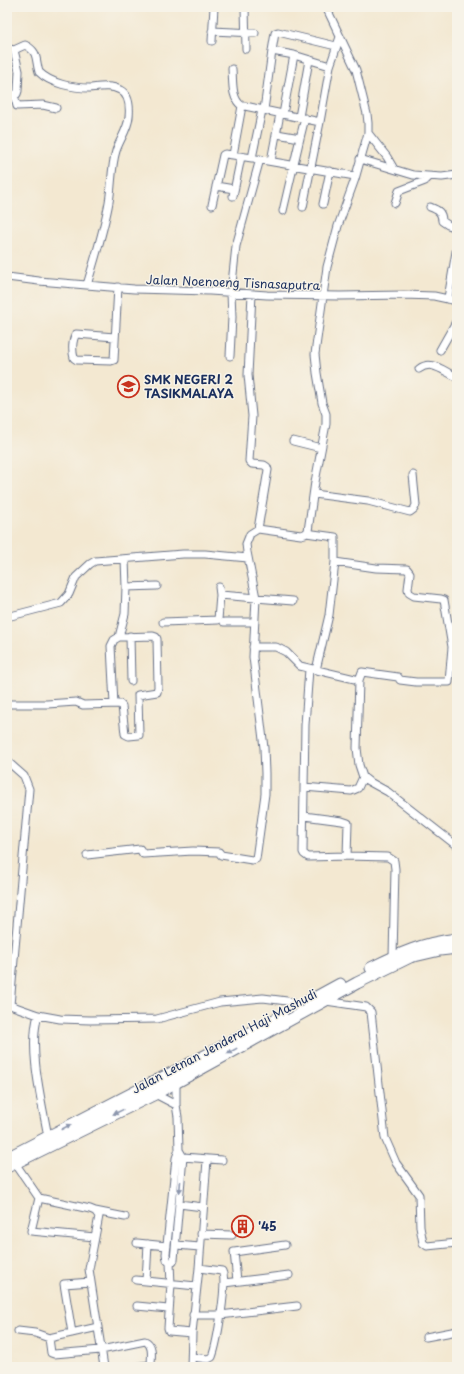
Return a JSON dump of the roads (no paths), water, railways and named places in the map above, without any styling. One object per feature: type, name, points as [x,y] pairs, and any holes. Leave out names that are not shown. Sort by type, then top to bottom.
[{"type":"main road","name":"Jalan Letnan Jenderal Haji Mashudi","points":[[10,1163],[48,1137],[351,978],[418,946],[457,939]]},
{"type":"main road","name":"Jalan Letnan Jenderal Haji Mashudi","points":[[10,1163],[155,1094],[357,984],[410,957],[440,950],[457,948]]},
{"type":"street","points":[[212,41],[214,7]]},
{"type":"street","points":[[245,7],[246,49]]},
{"type":"street","points":[[306,533],[310,524],[326,419],[317,373],[316,354],[327,267],[338,226],[368,132],[367,114],[356,70],[326,7]]},
{"type":"street","points":[[212,31],[255,33]]},
{"type":"street","points":[[230,356],[232,317],[231,293],[236,246],[256,159],[274,35],[278,32],[336,46]]},
{"type":"street","points":[[303,207],[312,168],[330,66],[340,37]]},
{"type":"street","points":[[56,108],[43,106],[17,106],[10,95],[18,92],[19,71],[11,49],[25,46],[31,48],[35,54],[39,72],[48,80],[84,88],[115,88],[126,94],[128,100],[129,118],[126,130],[116,150],[105,221],[87,285]]},
{"type":"street","points":[[272,51],[294,55],[330,66]]},
{"type":"street","points":[[271,161],[294,55]]},
{"type":"street","points":[[283,211],[295,165],[300,138],[309,60]]},
{"type":"street","points":[[232,69],[235,99],[238,104],[320,122]]},
{"type":"street","points":[[232,155],[242,106]]},
{"type":"street","points":[[368,132],[394,169]]},
{"type":"street","points":[[277,134],[300,138]]},
{"type":"street","points":[[212,206],[223,155],[225,154],[355,176]]},
{"type":"street","points":[[216,186],[234,192],[241,157]]},
{"type":"street","points":[[360,159],[413,175],[429,177],[457,175]]},
{"type":"street","points":[[323,204],[330,171]]},
{"type":"street","points":[[395,203],[399,191],[425,181],[429,177]]},
{"type":"street","points":[[430,207],[439,211],[442,215],[442,221],[457,228]]},
{"type":"street","points":[[448,298],[457,246]]},
{"type":"street","name":"Jalan Noenoeng Tisnasaputra","points":[[7,277],[118,287],[252,294],[323,296],[434,296],[457,301]]},
{"type":"street","points":[[115,337],[76,334],[72,354],[74,358],[78,360],[113,360],[115,337],[118,287]]},
{"type":"street","points":[[252,294],[248,375],[252,416],[249,461],[252,464],[264,465],[268,470],[258,530]]},
{"type":"street","points":[[440,350],[457,320]]},
{"type":"street","points":[[419,368],[427,365],[435,365],[457,377]]},
{"type":"street","points":[[294,441],[321,448]]},
{"type":"street","points":[[314,494],[368,501],[410,512],[416,505],[413,475]]},
{"type":"street","points":[[87,855],[140,850],[143,854],[193,851],[219,852],[221,855],[252,860],[256,859],[265,794],[266,773],[253,658],[256,598],[246,544],[250,534],[258,530],[296,535],[306,533],[335,537],[335,562],[329,615],[313,670],[305,725],[303,852],[308,857],[388,857],[395,862],[393,957]]},
{"type":"street","points":[[7,617],[61,603],[69,594],[76,577],[95,561],[183,554],[205,554],[248,558]]},
{"type":"street","points":[[119,638],[125,614],[125,559]]},
{"type":"street","points":[[335,562],[376,568],[408,570],[410,573],[409,593],[414,596],[441,598],[445,604],[452,647],[448,682],[416,682],[400,680],[398,677],[362,672],[359,680],[357,748],[359,765],[364,777],[368,781],[388,792],[457,846]]},
{"type":"street","points":[[126,587],[157,586]]},
{"type":"street","points":[[163,622],[217,621],[219,618],[220,591],[256,598],[294,601]]},
{"type":"street","points":[[224,622],[255,622]]},
{"type":"street","points":[[130,636],[131,681]]},
{"type":"street","points":[[7,704],[76,702],[83,705],[122,704],[125,734],[129,736],[139,735],[138,696],[140,694],[158,691],[158,643],[156,637],[130,636],[114,640],[111,646],[114,704]]},
{"type":"street","points":[[253,647],[281,649],[300,666],[359,680]]},
{"type":"street","points":[[7,761],[24,776],[29,789],[8,1004],[38,1015],[60,1019],[90,1020],[157,1019],[220,1002],[263,998],[287,1001],[298,1007]]},
{"type":"street","points":[[304,788],[351,791],[358,788],[364,777]]},
{"type":"street","points":[[304,816],[348,823],[347,856]]},
{"type":"street","points":[[326,1001],[366,1007],[372,1012],[384,1132],[388,1147],[396,1163],[418,1195],[420,1227],[423,1243],[427,1246],[457,1243]]},
{"type":"street","points":[[38,1015],[35,1025],[34,1041],[48,1137]]},
{"type":"street","points":[[176,1082],[179,1150],[176,1158],[167,1246],[167,1258],[170,1263],[171,1284],[168,1309],[168,1331],[192,1333]]},
{"type":"street","points":[[155,1094],[176,1106]]},
{"type":"street","points":[[170,1263],[174,1260],[176,1245],[183,1157],[179,1150]]},
{"type":"street","points":[[183,1157],[222,1160]]},
{"type":"street","points":[[191,1367],[193,1315],[199,1268],[207,1160]]},
{"type":"street","points":[[10,1163],[38,1198],[125,1217]]},
{"type":"street","points":[[38,1198],[31,1231],[95,1237]]},
{"type":"street","points":[[179,1204],[203,1207]]},
{"type":"street","points":[[95,1211],[99,1216],[89,1269],[104,1367]]},
{"type":"street","points":[[201,1234],[232,1235]]},
{"type":"street","points":[[137,1243],[167,1246]]},
{"type":"street","points":[[146,1281],[148,1244]]},
{"type":"street","points":[[176,1245],[200,1247]]},
{"type":"street","points":[[237,1281],[234,1252],[285,1245]]},
{"type":"street","points":[[192,1357],[208,1359],[212,1357],[224,1283],[224,1275],[222,1271],[199,1268]]},
{"type":"street","points":[[224,1283],[289,1274]]},
{"type":"street","points":[[136,1280],[196,1286]]},
{"type":"street","points":[[72,1333],[64,1284],[91,1282]]},
{"type":"street","points":[[137,1306],[168,1309]]},
{"type":"street","points":[[193,1315],[220,1315],[297,1306]]},
{"type":"street","points":[[18,1331],[35,1333],[49,1338],[98,1327]]},
{"type":"street","points":[[426,1337],[457,1331]]},
{"type":"street","points":[[49,1338],[51,1353],[54,1354],[101,1350],[145,1341],[148,1342],[151,1346],[151,1366],[134,1367]]},
{"type":"place","name":"SMK NEGERI 2 TASIKMALAYA","points":[[128,386]]},
{"type":"place","name":"'45","points":[[243,1226]]}]
